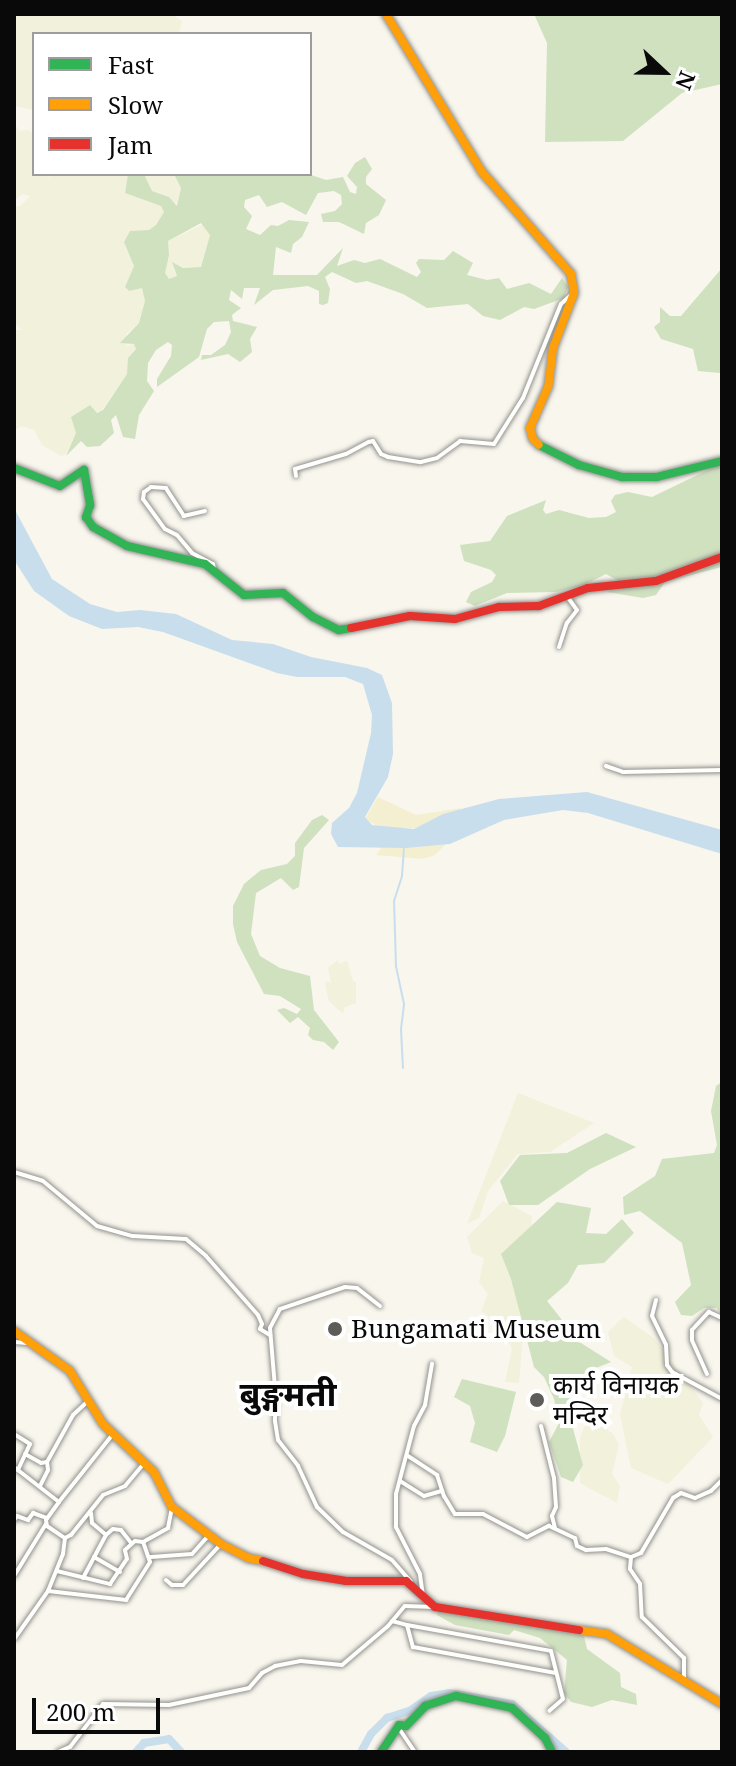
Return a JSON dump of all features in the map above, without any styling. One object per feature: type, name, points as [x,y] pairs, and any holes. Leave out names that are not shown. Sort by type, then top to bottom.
[{"type":"main road","points":[[386,14],[482,172],[565,263],[574,293],[553,348],[548,387],[530,428],[537,444],[590,470],[622,477],[657,477],[722,461]]},
{"type":"main road","points":[[14,468],[37,480],[60,486],[84,470],[90,505],[86,517],[93,527],[127,546],[189,559],[214,569],[244,595],[283,593],[313,617],[339,630],[384,624],[410,616],[455,619],[499,607],[539,606],[588,588],[656,581],[722,557]]},
{"type":"main road","points":[[14,1331],[70,1371],[113,1434],[154,1472],[172,1507],[221,1544],[258,1562],[284,1565],[303,1574],[361,1583],[406,1581],[435,1607],[607,1634],[722,1704]]},
{"type":"main road","points":[[381,1752],[399,1725],[406,1726],[433,1701],[458,1696],[514,1709],[545,1738],[552,1752]]},
{"type":"street","points":[[296,476],[295,469],[346,454],[373,441],[381,454],[421,462],[437,458],[460,441],[494,444],[523,398],[561,304],[574,293]]},
{"type":"street","points":[[205,511],[184,516],[166,488],[151,487],[144,492],[143,499],[165,529],[177,535],[192,553],[213,564],[214,569]]},
{"type":"street","points":[[559,647],[567,623],[577,610],[566,595]]},
{"type":"street","points":[[606,766],[623,772],[722,770]]},
{"type":"street","points":[[14,1172],[43,1181],[97,1226],[133,1236],[182,1237],[189,1241],[258,1315],[262,1324],[260,1329],[270,1335]]},
{"type":"street","points":[[380,1306],[357,1288],[336,1288],[280,1309],[272,1318],[270,1335],[278,1440],[298,1466],[317,1507],[327,1519],[352,1538],[392,1560],[412,1584]]},
{"type":"street","points":[[656,1300],[652,1316],[666,1345],[667,1365],[672,1372],[722,1399]]},
{"type":"street","points":[[707,1374],[692,1340],[692,1330],[709,1312],[722,1318]]},
{"type":"street","points":[[14,1342],[29,1343]]},
{"type":"street","points":[[423,1598],[420,1574],[396,1527],[400,1481],[414,1426],[425,1405],[432,1364]]},
{"type":"street","points":[[39,1486],[48,1470],[47,1462],[73,1415],[88,1401]]},
{"type":"street","points":[[541,1426],[554,1478],[556,1507],[552,1527]]},
{"type":"street","points":[[14,1434],[30,1441],[16,1469],[59,1502]]},
{"type":"street","points":[[14,1576],[59,1502],[113,1434]]},
{"type":"street","points":[[25,1454],[41,1463],[47,1462]]},
{"type":"street","points":[[408,1456],[437,1475],[455,1514],[483,1514],[527,1537],[552,1527],[575,1538],[577,1546],[586,1550],[606,1549],[631,1557],[641,1553],[673,1498],[681,1493],[695,1498],[711,1491],[722,1480]]},
{"type":"street","points":[[15,1638],[48,1591],[57,1571],[65,1538],[71,1535],[103,1495],[131,1480],[144,1463]]},
{"type":"street","points":[[400,1481],[424,1496],[442,1491]]},
{"type":"street","points":[[57,1571],[110,1584],[127,1559],[125,1550],[131,1543],[143,1542],[168,1528],[172,1507]]},
{"type":"street","points":[[91,1511],[92,1523],[106,1535]]},
{"type":"street","points":[[14,1520],[17,1516],[28,1520],[33,1513],[65,1538]]},
{"type":"street","points":[[83,1578],[106,1535],[118,1528],[131,1543]]},
{"type":"street","points":[[151,1557],[192,1554],[209,1535]]},
{"type":"street","points":[[143,1542],[151,1557]]},
{"type":"street","points":[[166,1580],[172,1585],[183,1585],[221,1544]]},
{"type":"street","points":[[94,1557],[120,1572]]},
{"type":"street","points":[[48,1591],[126,1600],[151,1557]]},
{"type":"street","points":[[631,1557],[630,1569],[640,1584],[642,1617],[684,1658],[684,1682]]},
{"type":"street","points":[[58,1752],[70,1747],[103,1704],[169,1705],[249,1688],[262,1673],[275,1666],[301,1661],[342,1665],[405,1606],[435,1607]]},
{"type":"street","points":[[392,1621],[551,1651],[563,1699],[549,1711]]},
{"type":"street","points":[[407,1625],[413,1647],[556,1673]]},
{"type":"street","points":[[14,1627],[21,1631]]},
{"type":"street","points":[[399,1725],[398,1730],[415,1752]]},
{"type":"green space","points":[[14,14],[171,14],[182,21],[179,32],[32,32],[32,110],[14,106]]},
{"type":"green space","points":[[534,14],[722,14],[722,84],[682,93],[623,141],[545,142],[547,43]]},
{"type":"green space","points":[[14,124],[20,131],[29,130],[32,133],[32,176],[128,176],[125,193],[161,206],[164,212],[156,225],[149,230],[130,231],[124,242],[134,266],[125,287],[129,291],[142,288],[145,301],[139,323],[126,334],[127,346],[134,344],[136,349],[130,355],[127,374],[101,411],[96,412],[89,405],[73,416],[76,433],[66,454],[61,456],[42,445],[34,430],[22,426],[14,430],[14,330],[22,330],[14,323],[14,206],[20,206],[30,196],[22,194],[14,202]]},
{"type":"green space","points":[[365,157],[372,169],[366,177],[366,184],[386,200],[379,215],[366,223],[364,234],[339,222],[323,222],[321,214],[335,211],[342,204],[341,195],[334,191],[318,193],[306,215],[282,202],[267,207],[259,195],[245,200],[244,207],[252,216],[246,229],[260,235],[271,225],[278,226],[289,220],[309,222],[302,237],[293,244],[291,253],[276,247],[273,275],[317,275],[343,248],[337,266],[354,260],[365,263],[380,259],[417,277],[421,272],[416,263],[419,259],[444,260],[453,251],[473,263],[467,275],[487,280],[499,278],[507,289],[529,283],[551,294],[562,278],[568,287],[564,298],[534,309],[524,307],[500,320],[483,316],[468,304],[427,308],[403,294],[367,281],[356,283],[332,272],[325,277],[330,289],[328,303],[323,305],[319,304],[319,291],[308,286],[273,290],[254,305],[260,288],[244,288],[242,299],[231,290],[229,300],[241,308],[232,315],[233,321],[257,327],[250,339],[252,352],[240,362],[228,354],[201,360],[202,355],[211,355],[225,345],[231,332],[229,321],[214,322],[207,329],[199,357],[157,387],[157,379],[171,356],[172,345],[168,342],[156,350],[148,363],[147,381],[154,391],[139,415],[135,439],[123,437],[116,415],[111,420],[114,433],[100,446],[87,447],[81,441],[66,456],[76,433],[71,417],[90,405],[97,413],[103,410],[127,374],[128,358],[136,349],[134,344],[120,343],[139,323],[145,301],[142,288],[129,291],[125,287],[134,266],[124,242],[130,231],[149,230],[156,225],[164,212],[161,206],[125,193],[128,176],[145,176],[152,191],[169,197],[177,206],[181,188],[175,176],[312,175],[326,180],[343,177],[350,192],[356,194],[357,187],[347,176],[355,163]],"holes":[[[201,223],[210,235],[201,267],[183,268],[172,262],[177,276],[169,279],[165,273],[168,241]]]},
{"type":"green space","points":[[145,176],[175,176],[181,187],[178,205],[164,195],[152,192]]},
{"type":"green space","points":[[204,224],[210,235],[201,267],[173,268],[177,276],[169,279],[165,273],[168,241]]},
{"type":"green space","points":[[722,268],[722,385],[720,373],[698,371],[693,349],[661,339],[654,327],[660,322],[660,307],[670,316],[681,316]]},
{"type":"green space","points":[[722,463],[722,567],[665,582],[656,595],[643,598],[607,592],[624,584],[606,574],[584,585],[556,592],[507,593],[475,606],[466,602],[471,592],[492,582],[496,575],[491,570],[464,561],[460,545],[490,541],[507,516],[546,500],[543,510],[546,514],[559,510],[589,518],[606,517],[616,512],[611,501],[615,495],[628,492],[652,497]]},
{"type":"green space","points":[[322,815],[329,820],[304,848],[299,887],[293,890],[281,878],[256,893],[251,934],[260,956],[280,968],[310,976],[314,1010],[339,1042],[333,1050],[324,1042],[313,1040],[308,1035],[310,1028],[298,1017],[290,1023],[277,1010],[284,1008],[297,1014],[301,1009],[280,996],[264,994],[237,942],[233,924],[233,906],[244,884],[261,870],[287,864],[295,856],[295,843],[312,820]]},
{"type":"green space","points":[[338,960],[339,964],[347,961],[356,982],[356,1003],[345,1007],[343,1014],[329,1001],[325,981],[331,983],[328,968]]},
{"type":"green space","points":[[722,1082],[722,1318],[717,1308],[704,1308],[692,1316],[681,1315],[675,1302],[691,1285],[682,1243],[640,1211],[624,1215],[623,1197],[655,1176],[662,1159],[714,1153],[717,1145],[711,1111],[716,1086]]},
{"type":"green space","points":[[518,1093],[594,1123],[550,1152],[518,1154],[488,1191],[479,1218],[467,1224]]},
{"type":"green space","points":[[606,1133],[636,1147],[590,1169],[538,1205],[509,1205],[500,1181],[520,1155],[567,1153]]},
{"type":"green space","points":[[503,1201],[532,1216],[519,1383],[505,1382],[512,1349],[502,1326],[481,1311],[488,1294],[479,1282],[484,1258],[472,1253],[467,1237]]},
{"type":"green space","points":[[557,1202],[591,1208],[586,1233],[606,1234],[622,1219],[634,1233],[604,1263],[578,1265],[568,1283],[547,1301],[566,1325],[565,1339],[581,1343],[611,1362],[586,1372],[573,1402],[572,1425],[583,1465],[573,1482],[561,1477],[549,1442],[559,1423],[554,1399],[544,1377],[534,1367],[511,1279],[501,1254]]},
{"type":"green space","points":[[624,1317],[654,1338],[703,1403],[699,1415],[713,1437],[668,1484],[631,1468],[620,1414],[632,1367],[614,1356],[608,1332]]},
{"type":"green space","points":[[462,1379],[516,1392],[505,1436],[497,1452],[470,1442],[475,1423],[470,1406],[454,1397]]},
{"type":"green space","points":[[590,1415],[613,1434],[619,1445],[612,1474],[620,1486],[617,1503],[580,1483],[580,1437]]},
{"type":"green space","points":[[438,1610],[540,1625],[584,1636],[587,1649],[620,1673],[621,1687],[636,1694],[637,1705],[612,1700],[592,1707],[571,1702],[564,1693],[567,1660],[540,1638],[514,1630],[509,1635],[455,1625],[437,1615]]},
{"type":"sand","points":[[378,797],[416,815],[461,808],[461,811],[443,814],[419,828],[381,828],[365,819]]},
{"type":"sand","points":[[446,844],[435,855],[423,859],[376,855],[382,847]]},
{"type":"water","points":[[14,508],[52,579],[90,604],[117,612],[140,610],[176,614],[232,640],[273,644],[311,657],[367,668],[382,675],[392,703],[393,754],[388,777],[365,817],[372,825],[414,829],[443,814],[499,799],[587,792],[722,830],[722,854],[588,813],[563,810],[504,820],[450,844],[406,848],[338,847],[331,834],[332,823],[349,808],[357,793],[371,733],[372,715],[363,684],[345,677],[297,677],[277,673],[163,632],[138,627],[102,629],[69,616],[34,591],[14,560]]},
{"type":"waterway","points":[[403,1068],[401,1029],[404,1004],[396,967],[394,901],[402,876],[404,849]]},
{"type":"waterway","points":[[722,1189],[722,1201]]},
{"type":"waterway","points":[[361,1752],[371,1734],[387,1718],[411,1710],[431,1696],[449,1693],[512,1704],[566,1752]]},
{"type":"waterway","points":[[136,1752],[144,1743],[169,1739],[181,1752]]},
{"type":"traffic: fast","points":[[539,445],[579,465],[622,477],[657,477],[722,461]]},
{"type":"traffic: fast","points":[[14,468],[60,486],[84,470],[90,505],[86,517],[93,527],[127,546],[205,564],[244,595],[283,593],[313,617],[339,630],[351,628]]},
{"type":"traffic: fast","points":[[381,1752],[399,1725],[406,1726],[425,1706],[456,1696],[512,1708],[545,1738],[552,1752]]},
{"type":"traffic: slow","points":[[386,14],[482,172],[571,274],[574,293],[553,348],[548,387],[530,428],[533,439],[539,445]]},
{"type":"traffic: slow","points":[[14,1331],[70,1371],[103,1424],[154,1472],[172,1507],[221,1544],[248,1558],[263,1561]]},
{"type":"traffic: slow","points":[[579,1630],[607,1634],[722,1704]]},
{"type":"traffic: jam","points":[[351,628],[410,616],[455,619],[499,607],[539,606],[588,588],[656,581],[722,557]]},
{"type":"traffic: jam","points":[[263,1561],[303,1574],[346,1581],[406,1581],[435,1607],[579,1630]]},
{"type":"place","name":"Bungamati Museum","points":[[335,1329]]},
{"type":"place","name":"कार्य विनायक मन्दिर","points":[[537,1400]]},
{"type":"district","name":"बुङ्गमती","points":[[288,1394]]}]
